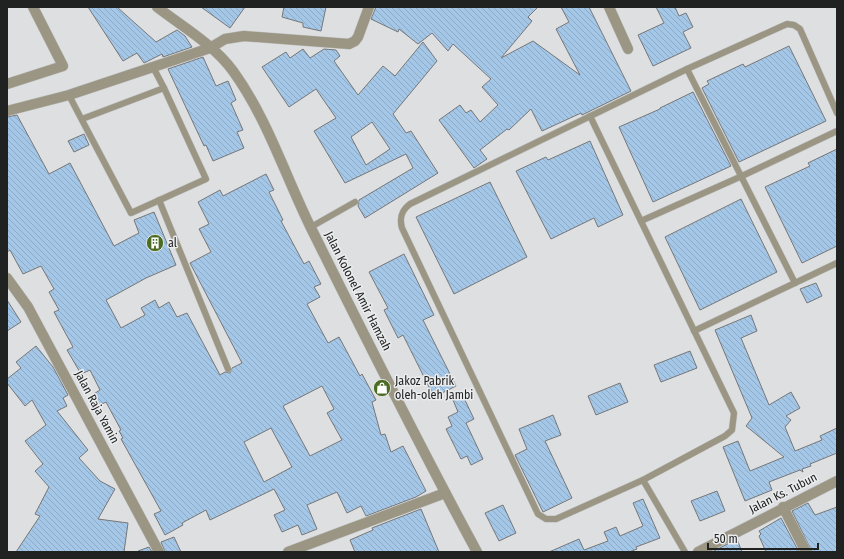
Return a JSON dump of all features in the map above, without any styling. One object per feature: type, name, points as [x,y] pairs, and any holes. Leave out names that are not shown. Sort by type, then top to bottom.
[{"type":"street","points":[[7,84],[63,66],[33,7]]},
{"type":"street","name":"Jalan Kolonel Amir Hamzah","points":[[157,7],[210,48],[232,71],[264,122],[311,227],[445,493],[477,552]]},
{"type":"street","points":[[7,111],[69,95],[210,48],[226,38],[244,36],[349,44],[356,41],[358,38],[369,7]]},
{"type":"street","points":[[609,7],[628,49]]},
{"type":"street","name":"Jalan Raja Yamin","points":[[7,278],[28,307],[159,552]]},
{"type":"street","name":"Jalan Ks. Tubun","points":[[698,552],[783,507],[837,481]]},
{"type":"street","points":[[288,552],[445,493]]},
{"type":"street","points":[[783,507],[806,552]]},
{"type":"lane","points":[[590,116],[734,413],[734,425],[732,430],[725,436],[643,480],[556,518],[546,519],[538,514],[400,221],[401,214],[410,204],[590,116],[687,69],[787,24],[794,25],[800,30],[837,113]]},
{"type":"lane","points":[[69,95],[131,213],[206,178],[153,67]]},
{"type":"lane","points":[[687,69],[795,283]]},
{"type":"lane","points":[[82,119],[164,88]]},
{"type":"lane","points":[[641,221],[742,176],[837,131]]},
{"type":"lane","points":[[159,200],[228,369]]},
{"type":"lane","points":[[311,227],[355,202]]},
{"type":"lane","points":[[694,331],[837,263]]},
{"type":"lane","points":[[643,480],[685,552]]},
{"type":"building","points":[[88,7],[117,7],[156,42],[177,30],[185,36],[192,47],[163,57],[162,54],[144,63],[137,53],[123,61]]},
{"type":"building","points":[[201,7],[245,7],[230,28]]},
{"type":"building","points":[[284,7],[326,7],[321,31],[303,27],[303,23],[282,17]]},
{"type":"building","points":[[376,7],[538,7],[528,17],[532,21],[501,58],[533,41],[580,75],[556,29],[569,22],[561,7],[589,7],[631,91],[582,115],[581,113],[542,131],[531,109],[509,130],[507,129],[480,150],[487,159],[474,168],[439,120],[460,105],[466,113],[471,110],[480,122],[498,105],[482,87],[491,79],[453,44],[448,51],[432,33],[418,44],[399,29],[398,32],[371,19]]},
{"type":"building","points":[[656,7],[675,7],[679,16],[686,13],[693,27],[683,32],[691,48],[653,66],[638,35],[664,23]]},
{"type":"building","points":[[423,42],[437,61],[393,114],[406,133],[411,131],[438,173],[365,218],[358,206],[359,200],[413,168],[406,154],[345,183],[314,131],[336,118],[316,89],[289,107],[262,67],[286,52],[290,58],[303,49],[310,58],[324,49],[336,50],[340,56],[334,61],[358,95],[383,66],[395,76]],"holes":[[[372,122],[390,149],[366,165],[351,137]]]},
{"type":"building","points":[[789,46],[826,121],[739,162],[702,88],[709,84],[707,81],[743,64],[745,67]]},
{"type":"building","points":[[203,57],[216,86],[228,81],[236,100],[231,103],[243,130],[237,132],[244,148],[213,161],[206,145],[204,146],[168,69]]},
{"type":"building","points":[[693,92],[731,166],[653,202],[619,127],[660,109]]},
{"type":"building","points":[[17,115],[49,174],[70,163],[114,246],[139,233],[134,220],[154,212],[176,265],[146,278],[106,300],[121,328],[145,315],[141,308],[155,300],[159,308],[169,302],[177,317],[187,313],[220,375],[225,372],[230,373],[232,368],[242,363],[190,263],[211,252],[199,229],[209,224],[198,202],[220,190],[223,196],[266,174],[274,190],[269,192],[283,220],[281,221],[304,264],[309,261],[321,284],[314,287],[320,297],[307,304],[328,343],[339,337],[360,376],[362,374],[376,400],[372,402],[381,435],[385,434],[391,452],[403,446],[426,491],[416,497],[366,516],[361,506],[347,513],[337,492],[307,505],[317,529],[302,535],[298,525],[282,532],[274,515],[285,510],[274,489],[210,520],[206,510],[182,523],[183,525],[165,535],[154,514],[161,511],[121,439],[123,438],[119,431],[121,430],[106,402],[98,406],[92,395],[100,390],[90,370],[81,374],[67,350],[73,347],[54,312],[59,310],[49,292],[54,289],[41,266],[23,274],[10,250],[7,252],[7,117]],"holes":[[[322,386],[334,409],[327,413],[342,440],[310,456],[283,406]],[[271,428],[292,467],[264,482],[244,442]]]},
{"type":"building","points":[[84,134],[89,145],[74,152],[68,141]]},
{"type":"building","points":[[590,141],[623,215],[598,227],[594,218],[551,239],[516,171],[546,157],[548,160]]},
{"type":"building","points":[[837,149],[837,246],[802,263],[765,187],[810,166],[808,163]]},
{"type":"building","points":[[490,182],[527,257],[454,294],[416,217]]},
{"type":"building","points":[[741,199],[777,272],[700,310],[665,237]]},
{"type":"building","points":[[404,254],[434,315],[423,320],[456,386],[434,397],[403,335],[398,338],[384,310],[388,308],[369,272]]},
{"type":"building","points":[[816,283],[822,296],[807,303],[800,289]]},
{"type":"building","points":[[7,300],[21,322],[7,331]]},
{"type":"building","points":[[751,315],[757,331],[741,338],[769,405],[791,392],[800,408],[786,416],[791,420],[785,427],[795,451],[822,440],[820,436],[837,428],[837,453],[810,464],[811,466],[802,469],[803,472],[800,470],[769,482],[772,490],[745,501],[723,447],[738,441],[750,471],[784,457],[746,426],[752,418],[715,330]]},
{"type":"building","points":[[36,346],[53,367],[68,395],[63,398],[67,406],[57,411],[88,450],[79,458],[100,481],[115,489],[98,519],[128,523],[124,552],[16,552],[40,516],[35,514],[49,487],[35,471],[43,464],[25,441],[46,425],[32,400],[25,406],[7,383],[7,379],[21,368],[16,362]]},
{"type":"building","points":[[690,351],[697,368],[661,382],[654,365]]},
{"type":"building","points":[[620,383],[628,402],[596,415],[588,396]]},
{"type":"building","points":[[463,396],[474,419],[466,423],[483,459],[471,465],[467,456],[461,459],[446,429],[452,426],[448,417],[458,412],[453,400]]},
{"type":"building","points":[[553,415],[561,435],[545,441],[572,498],[543,512],[515,455],[527,449],[519,429]]},
{"type":"building","points":[[717,491],[725,511],[700,521],[691,501]]},
{"type":"building","points":[[643,499],[660,538],[636,547],[637,549],[629,552],[549,552],[579,539],[584,550],[608,541],[604,532],[616,527],[620,536],[643,526],[633,503]]},
{"type":"building","points":[[808,503],[815,515],[837,507],[837,552],[812,552],[792,511]]},
{"type":"building","points":[[503,505],[516,533],[499,541],[485,513]]},
{"type":"building","points":[[421,509],[439,552],[355,552],[350,540],[373,530],[372,528]]},
{"type":"building","points":[[781,518],[799,552],[766,552],[759,536],[761,534],[759,531]]},
{"type":"building","points":[[174,537],[181,552],[165,552],[161,542]]},
{"type":"building","points":[[737,539],[742,552],[712,552]]},
{"type":"building","points":[[149,547],[152,552],[138,552],[138,551]]},
{"type":"place","name":"al","points":[[155,243]]},
{"type":"place","name":"Jakoz Pabrik oleh-oleh Jambi","points":[[382,388]]}]
